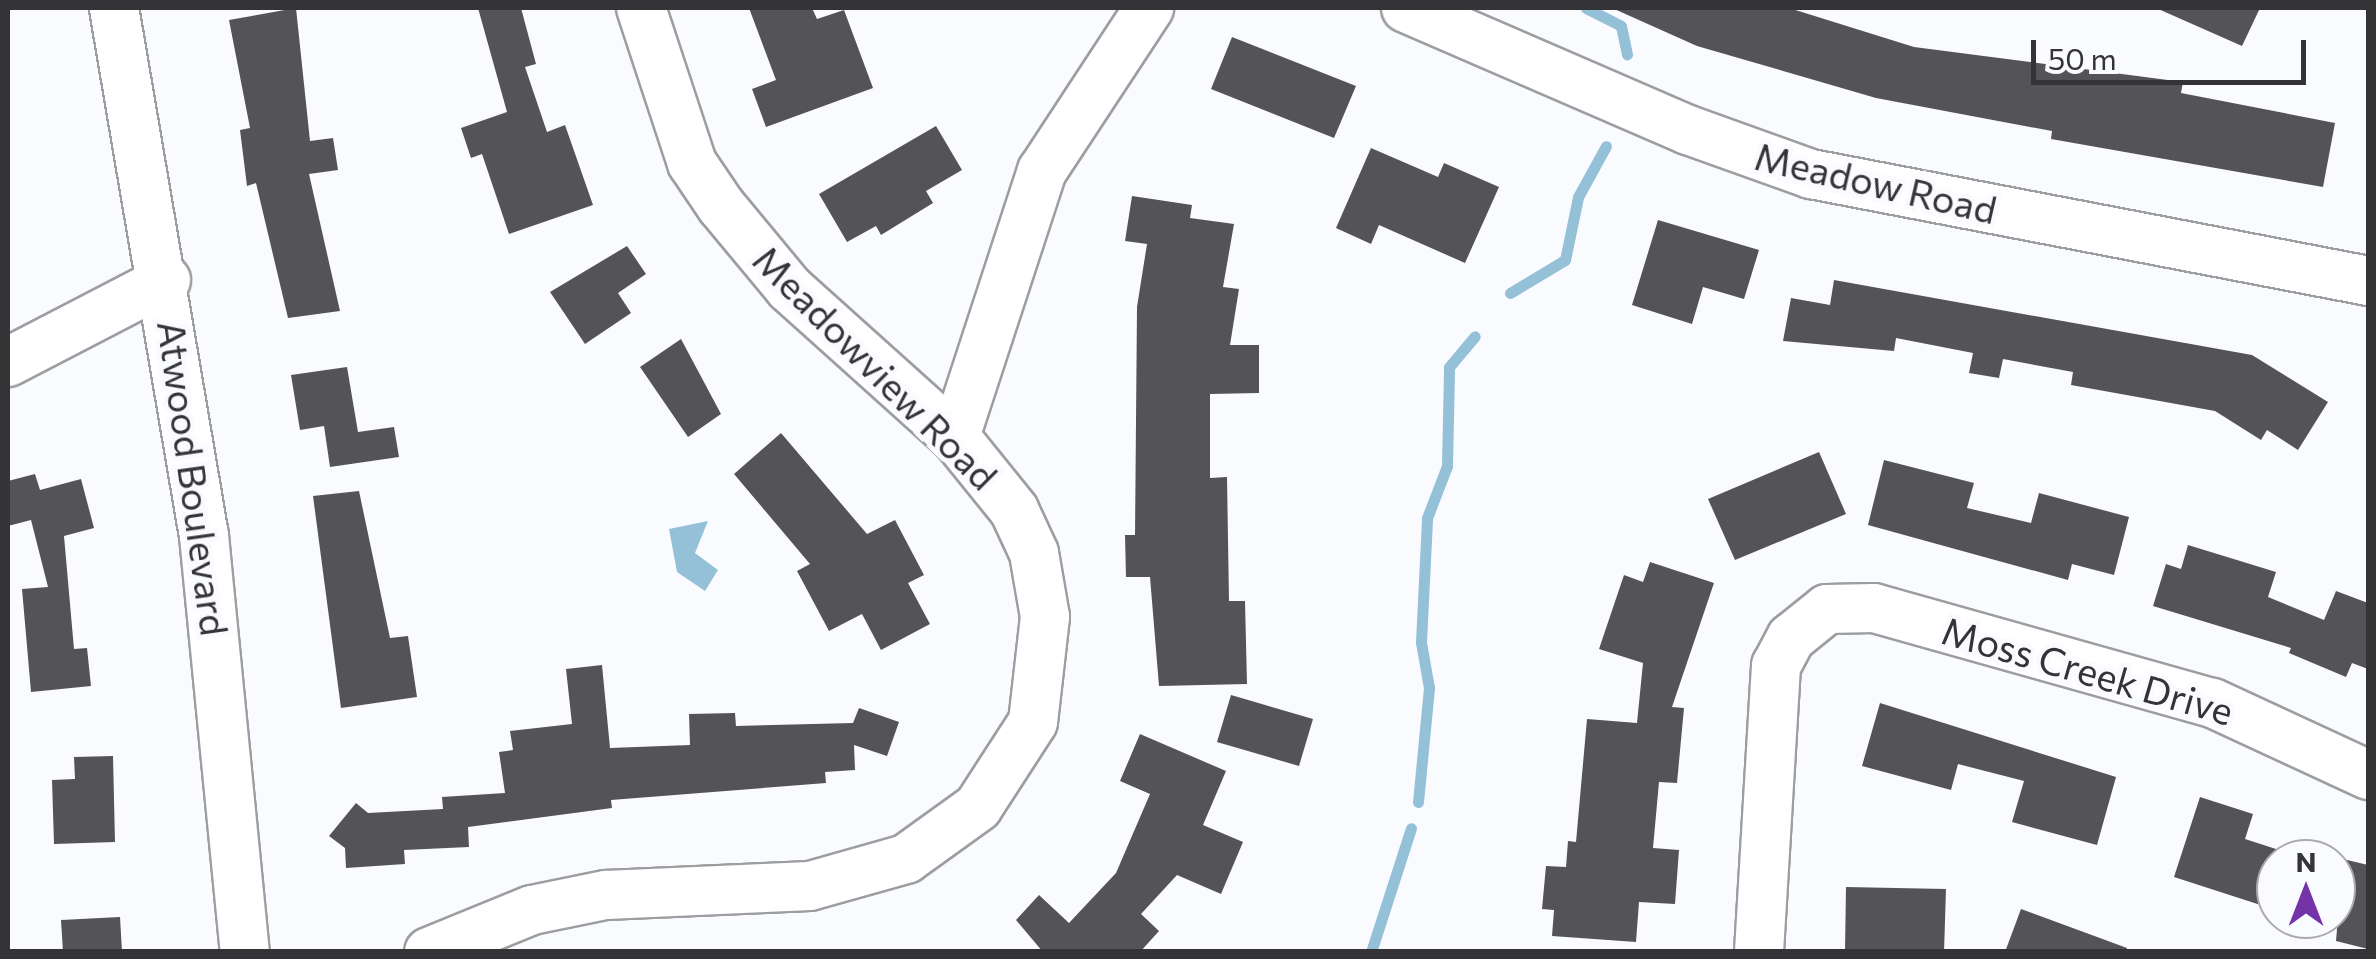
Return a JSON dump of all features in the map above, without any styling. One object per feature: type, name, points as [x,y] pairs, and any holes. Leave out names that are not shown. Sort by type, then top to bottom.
[{"type":"street","name":"Atwood Boulevard","points":[[114,8],[166,280],[220,670],[245,952]]},
{"type":"street","name":"Meadowview Road","points":[[429,952],[532,910],[606,896],[858,876],[906,860],[978,807],[1034,722],[1045,617],[1034,553],[1014,510],[954,437],[830,329],[721,206],[692,163],[642,8]]},
{"type":"street","points":[[954,437],[1042,171],[1150,8]]},
{"type":"street","name":"Meadow Road","points":[[1406,8],[1704,137],[1812,174],[2368,280]]},
{"type":"street","points":[[8,362],[166,280]]},
{"type":"street","name":"Moss Creek Drive","points":[[1759,952],[1773,682],[1782,652],[1802,626],[1827,610],[1874,608],[2234,710],[2368,775]]},
{"type":"water","points":[[708,521],[695,553],[718,570],[705,591],[677,572],[669,529]]},
{"type":"building","points":[[296,8],[310,141],[333,138],[338,170],[309,174],[340,311],[288,318],[256,183],[247,186],[240,130],[250,128],[229,20]]},
{"type":"building","points":[[478,8],[521,8],[536,64],[525,67],[547,132],[565,125],[593,205],[509,234],[482,154],[471,158],[461,128],[507,112]]},
{"type":"building","points":[[749,8],[812,8],[817,19],[844,10],[873,88],[766,127],[752,89],[776,80]]},
{"type":"building","points":[[1612,8],[1789,8],[1914,47],[2183,82],[2181,93],[2335,123],[2323,187],[2051,139],[2052,131],[1876,98],[1697,46]]},
{"type":"building","points":[[2156,8],[2260,8],[2242,46]]},
{"type":"building","points":[[1232,37],[1356,86],[1334,138],[1211,89]]},
{"type":"building","points":[[936,126],[962,170],[926,191],[933,203],[881,235],[876,226],[847,242],[819,194]]},
{"type":"building","points":[[1371,148],[1438,177],[1444,163],[1499,187],[1465,263],[1379,225],[1371,244],[1336,228]]},
{"type":"building","points":[[1132,196],[1192,205],[1190,218],[1234,224],[1223,287],[1239,289],[1230,345],[1259,345],[1259,393],[1210,394],[1210,478],[1227,477],[1229,601],[1245,601],[1247,684],[1159,686],[1150,577],[1126,577],[1125,535],[1135,535],[1137,307],[1147,244],[1125,241]]},
{"type":"building","points":[[1658,220],[1759,250],[1744,299],[1703,287],[1692,324],[1632,305]]},
{"type":"building","points":[[627,246],[646,274],[618,293],[631,313],[585,344],[550,292]]},
{"type":"building","points":[[1834,280],[2252,355],[2328,402],[2298,450],[2267,430],[2261,440],[2215,411],[2071,385],[2073,372],[2003,359],[1999,378],[1969,373],[1973,353],[1896,338],[1894,351],[1783,341],[1791,298],[1830,305]]},
{"type":"building","points":[[681,339],[721,414],[688,437],[640,367]]},
{"type":"building","points":[[347,367],[358,432],[394,427],[399,457],[330,467],[324,426],[300,430],[291,375]]},
{"type":"building","points":[[781,433],[867,534],[895,520],[924,575],[908,583],[930,624],[881,650],[862,614],[829,631],[797,571],[810,564],[734,474]]},
{"type":"building","points":[[1819,452],[1846,514],[1735,560],[1708,499]]},
{"type":"building","points":[[1884,460],[1974,483],[1967,508],[2031,523],[2039,493],[2129,517],[2114,575],[2072,564],[2068,580],[1868,525]]},
{"type":"building","points":[[35,474],[40,490],[81,479],[94,528],[64,536],[74,649],[87,648],[91,686],[31,692],[22,589],[48,587],[31,520],[8,526],[8,481]]},
{"type":"building","points":[[359,491],[390,638],[408,636],[417,697],[341,708],[313,496]]},
{"type":"building","points":[[2188,545],[2276,572],[2268,597],[2324,620],[2336,591],[2368,603],[2368,669],[2352,663],[2346,677],[2289,653],[2291,648],[2153,606],[2166,564],[2181,569]]},
{"type":"building","points":[[1650,562],[1714,583],[1672,707],[1684,708],[1677,783],[1659,782],[1653,848],[1679,850],[1675,904],[1639,902],[1636,942],[1552,936],[1554,910],[1542,909],[1546,866],[1566,867],[1568,841],[1576,842],[1587,719],[1637,723],[1643,663],[1599,649],[1624,575],[1643,582]]},
{"type":"building","points":[[602,665],[610,748],[690,745],[689,714],[735,713],[736,726],[853,723],[859,708],[899,722],[887,756],[854,745],[855,770],[825,772],[826,783],[611,800],[612,808],[468,827],[469,847],[404,850],[405,864],[346,868],[345,848],[329,836],[356,803],[368,813],[443,809],[442,797],[505,793],[499,752],[513,750],[510,731],[572,724],[566,669]]},
{"type":"building","points":[[1231,695],[1313,719],[1299,766],[1217,742]]},
{"type":"building","points":[[1880,703],[2116,777],[2097,845],[2012,822],[2024,781],[1958,764],[1951,790],[1862,766]]},
{"type":"building","points":[[1140,734],[1226,771],[1203,825],[1243,842],[1221,894],[1177,875],[1141,914],[1159,931],[1140,952],[1043,952],[1016,920],[1039,895],[1069,923],[1116,873],[1150,794],[1120,781]]},
{"type":"building","points":[[113,756],[115,842],[54,844],[52,780],[75,779],[74,757]]},
{"type":"building","points":[[2200,797],[2253,814],[2245,839],[2256,843],[2256,904],[2174,877]]},
{"type":"building","points":[[2356,862],[2368,865],[2368,949],[2336,941],[2356,939]]},
{"type":"building","points":[[1846,887],[1946,889],[1944,952],[1845,952]]},
{"type":"building","points":[[2021,909],[2127,948],[2126,952],[2005,952]]},
{"type":"building","points":[[120,917],[122,952],[63,952],[61,920]]},
{"type":"waterway","points":[[1586,8],[1621,26],[1627,54]]},
{"type":"waterway","points":[[1510,293],[1565,260],[1578,197],[1606,146]]},
{"type":"waterway","points":[[1418,802],[1429,688],[1421,642],[1427,518],[1447,466],[1449,367],[1475,336]]},
{"type":"waterway","points":[[1371,952],[1411,828]]}]
